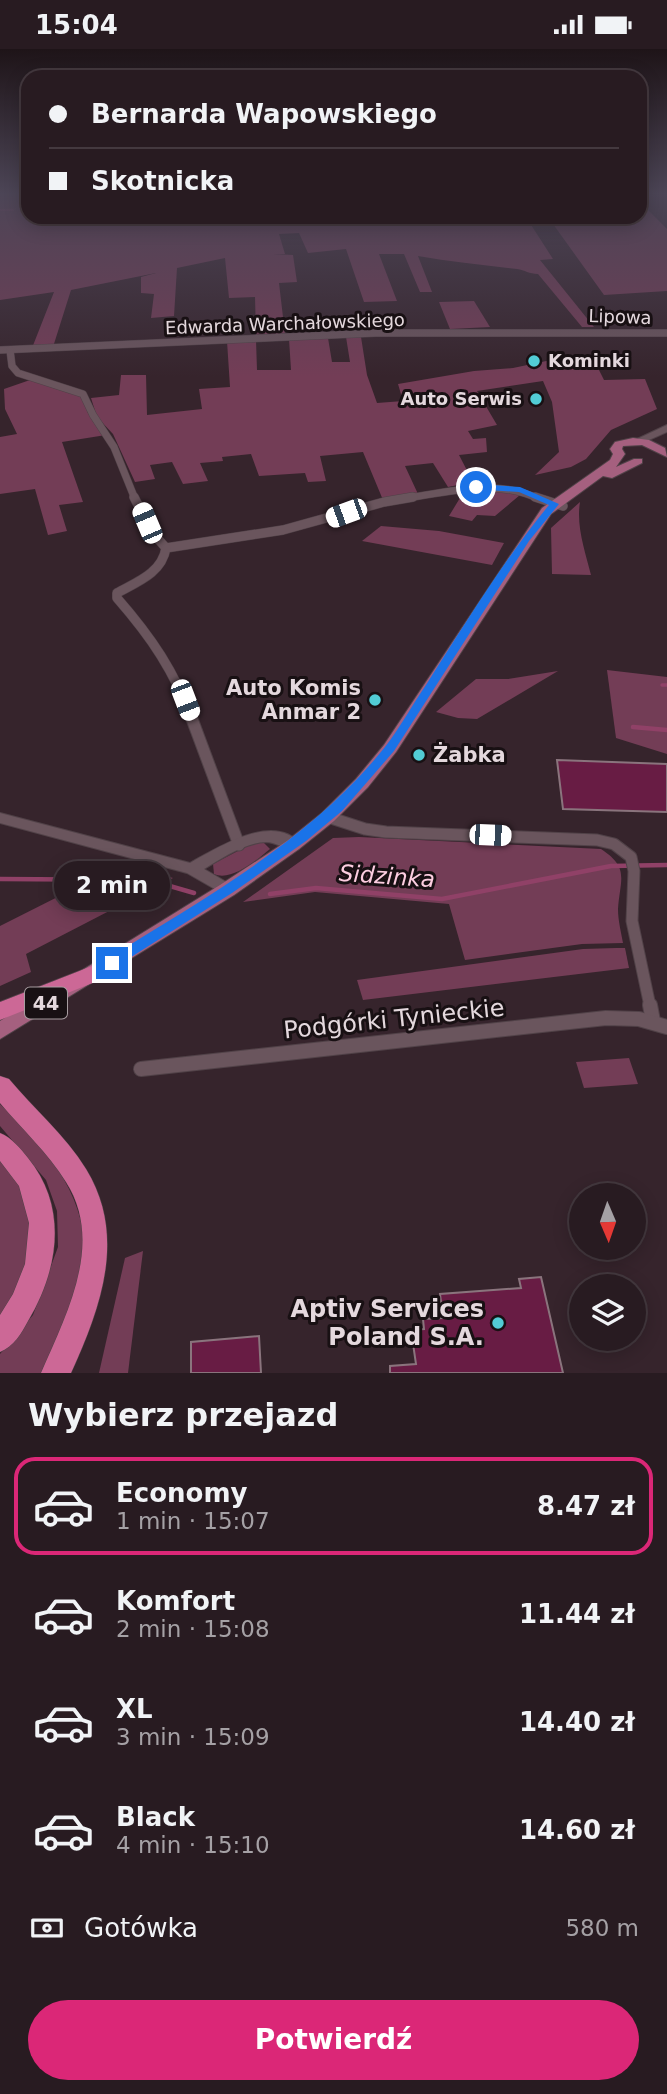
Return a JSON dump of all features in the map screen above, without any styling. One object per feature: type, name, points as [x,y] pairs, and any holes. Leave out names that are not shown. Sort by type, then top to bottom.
[{"type":"highway","points":[[0,1011],[92,975]]},
{"type":"highway","points":[[0,1086],[78,1179],[91,1210],[95,1230],[93,1273],[86,1304],[56,1373]]},
{"type":"highway","points":[[0,1144],[29,1180],[39,1203],[43,1233],[34,1284],[15,1319],[0,1338]]},
{"type":"main road","name":"44","points":[[638,461],[619,454],[616,449],[619,444],[639,441]]},
{"type":"main road","points":[[639,441],[661,455]]},
{"type":"main road","name":"44","points":[[0,1031],[227,890],[328,817],[362,783],[390,748],[526,539],[554,509],[615,462],[619,454]]},
{"type":"main road","name":"44","points":[[589,484],[627,464],[661,455]]},
{"type":"street","name":"Lipowa","points":[[572,329],[667,333]]},
{"type":"street","name":"Edwarda Warchałowskiego","points":[[0,350],[83,350],[242,338],[572,329]]},
{"type":"street","points":[[10,350],[12,366],[18,373],[81,391],[86,397],[94,417],[116,450],[148,530],[159,544],[166,548],[283,530],[329,520],[384,502],[476,487],[520,490],[554,509]]},
{"type":"street","points":[[639,441],[665,429]]},
{"type":"street","points":[[661,455],[665,429]]},
{"type":"street","points":[[166,548],[166,555],[160,566],[117,593],[117,598],[151,638],[183,695],[239,845]]},
{"type":"street","points":[[328,817],[365,829],[386,832],[597,840],[614,844],[631,857],[634,871],[630,911],[653,1021]]},
{"type":"street","points":[[0,818],[192,869],[227,890]]},
{"type":"street","points":[[192,869],[239,845],[271,835],[283,838],[292,845]]},
{"type":"street","name":"Podgórki Tynieckie","points":[[141,1069],[606,1018],[653,1021],[667,1027]]},
{"type":"shaded area","points":[[0,254],[285,254],[273,254],[293,255],[297,282],[279,283],[285,334],[256,335],[255,297],[229,298],[225,258],[177,268],[174,316],[151,318],[154,294],[141,293],[141,277],[156,273],[71,290],[53,347],[32,348],[54,292],[0,300]]},
{"type":"shaded area","points":[[348,254],[550,254],[553,259],[540,260],[594,327],[582,327],[538,274],[520,270],[418,256],[432,292],[420,292],[404,254],[379,254],[397,301],[364,302]]},
{"type":"shaded area","points":[[574,254],[667,254],[667,291],[604,295]]},
{"type":"shaded area","points":[[474,301],[490,327],[450,329],[439,302]]},
{"type":"shaded area","points":[[346,337],[361,337],[367,375],[377,403],[403,401],[398,384],[551,360],[594,360],[604,380],[645,379],[657,409],[611,430],[586,459],[571,467],[535,475],[559,452],[552,402],[543,381],[477,391],[497,425],[468,431],[473,439],[486,438],[487,452],[459,455],[473,482],[448,487],[433,463],[405,466],[418,494],[383,500],[363,452],[320,456],[326,481],[308,482],[305,473],[259,476],[251,454],[200,463],[208,481],[183,484],[172,462],[150,465],[155,479],[135,482],[113,434],[97,417],[91,398],[119,395],[121,375],[146,375],[147,415],[202,409],[199,389],[230,387],[227,341],[256,340],[257,370],[291,370],[289,339],[328,338],[332,362],[350,362]]},
{"type":"shaded area","points":[[30,380],[79,392],[84,398],[88,413],[106,435],[62,442],[83,502],[59,505],[67,531],[48,535],[35,489],[0,494],[0,437],[17,434],[5,409],[4,389]]},
{"type":"shaded area","points":[[498,490],[520,495],[495,516],[477,515],[472,521],[449,516],[463,493]]},
{"type":"shaded area","points":[[580,502],[580,529],[591,575],[552,574],[551,528]]},
{"type":"shaded area","points":[[381,526],[439,531],[504,543],[492,565],[362,541]]},
{"type":"shaded area","points":[[607,670],[667,677],[667,754],[616,738]]},
{"type":"shaded area","points":[[558,671],[477,719],[458,718],[436,712],[476,679],[508,679]]},
{"type":"shaded area","points":[[333,838],[601,849],[620,868],[618,913],[623,943],[582,944],[465,960],[449,904],[315,892],[243,902]]},
{"type":"shaded area","points":[[253,843],[264,843],[270,849],[236,873],[221,876],[214,874],[213,864]]},
{"type":"shaded area","points":[[125,863],[173,878],[26,954],[31,972],[0,986],[0,926]]},
{"type":"shaded area","points":[[625,948],[629,968],[363,1000],[357,980],[583,949]]},
{"type":"shaded area","points":[[629,1058],[638,1084],[584,1088],[576,1062]]},
{"type":"shaded area","points":[[0,1104],[52,1160],[75,1203],[82,1227],[85,1251],[82,1278],[71,1313],[45,1373],[0,1373],[0,1354],[33,1315],[58,1247],[57,1211],[46,1180],[0,1126]]},
{"type":"shaded area","points":[[0,1153],[23,1187],[32,1222],[28,1269],[0,1321]]},
{"type":"shaded area","points":[[143,1251],[128,1373],[99,1373],[125,1258]]},
{"type":"building","points":[[557,760],[667,764],[667,812],[563,809]]},
{"type":"building","name":"Aptiv Services Poland S.A.","points":[[541,1277],[563,1373],[390,1373],[390,1366],[416,1364],[411,1330],[424,1329],[423,1319],[443,1318],[440,1294],[521,1288],[519,1279]]},
{"type":"building","name":"Aptiv Services Poland S.A.","points":[[259,1336],[261,1373],[191,1373],[191,1342]]},
{"type":"waterway","points":[[662,685],[667,685]]},
{"type":"waterway","points":[[633,727],[667,730]]},
{"type":"waterway","name":"Sidzinka","points":[[270,894],[316,888],[442,899],[611,866],[667,865]]},
{"type":"waterway","name":"Sidzinka","points":[[0,879],[149,880],[194,893]]},
{"type":"place","name":"Kominki","points":[[534,361]]},
{"type":"place","name":"Auto Serwis","points":[[536,399]]},
{"type":"place","name":"Auto Komis Anmar 2","points":[[375,700]]},
{"type":"place","name":"Żabka","points":[[419,755]]},
{"type":"place","name":"Aptiv Services Poland S.A.","points":[[498,1323]]},
{"type":"route","points":[[112,963],[227,890],[302,838],[362,783],[390,748],[526,539],[546,511],[555,504],[520,490],[476,487]]}]
